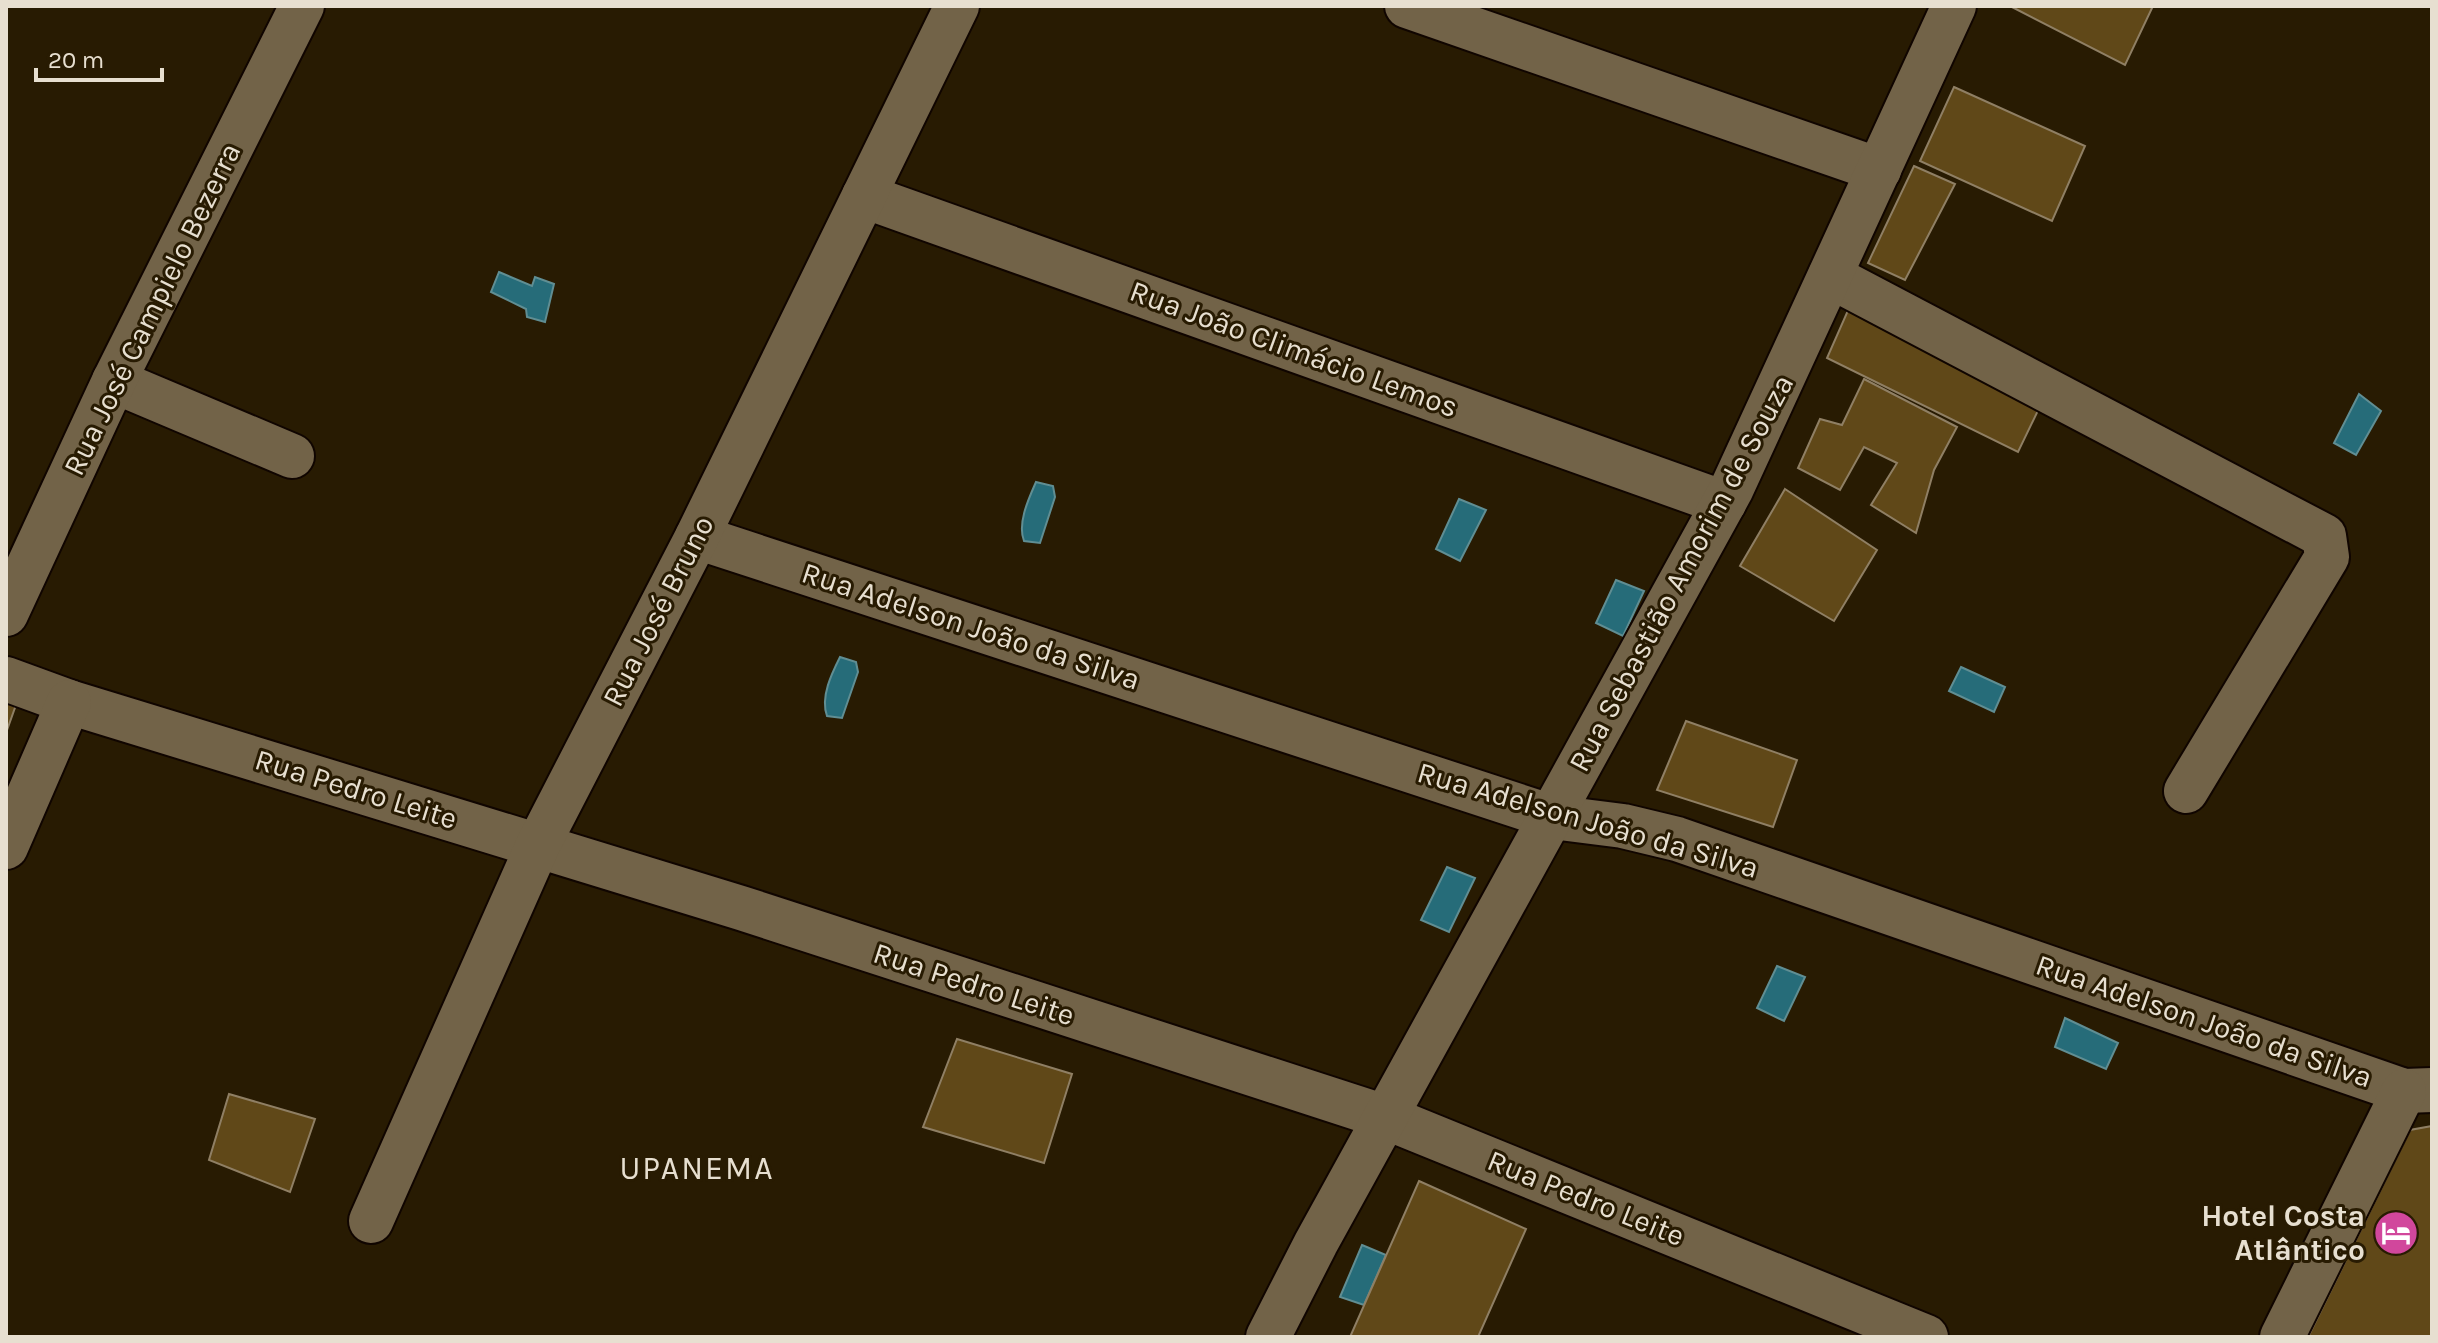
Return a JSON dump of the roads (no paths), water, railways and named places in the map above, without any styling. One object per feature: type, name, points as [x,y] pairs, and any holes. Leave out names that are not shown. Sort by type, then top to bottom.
[{"type":"street","name":"Rua José Campielo Bezerra","points":[[6,614],[114,381],[302,6]]},
{"type":"street","name":"Rua José Bruno","points":[[371,1221],[538,845],[697,537],[957,6]]},
{"type":"street","points":[[1407,6],[1879,170]]},
{"type":"street","name":"Rua Sebastião Amorim de Souza","points":[[1268,1337],[1385,1117],[1724,503],[1954,6]]},
{"type":"street","name":"Rua João Climácio Lemos","points":[[864,196],[1724,503]]},
{"type":"street","points":[[1830,276],[2324,536],[2327,557],[2186,791]]},
{"type":"street","points":[[114,381],[292,456]]},
{"type":"street","name":"Rua Adelson João da Silva","points":[[697,537],[1552,817],[1623,826],[1677,839],[2418,1090]]},
{"type":"street","name":"Rua Pedro Leite","points":[[6,679],[69,702],[538,845],[1385,1117],[1926,1337]]},
{"type":"street","points":[[6,847],[69,702]]},
{"type":"street","points":[[2282,1337],[2418,1090]]},
{"type":"water","points":[[499,272],[532,286],[535,277],[554,284],[545,322],[527,317],[526,309],[491,292]]},
{"type":"water","points":[[2359,394],[2381,411],[2356,455],[2334,443]]},
{"type":"water","points":[[1036,482],[1053,486],[1055,497],[1040,543],[1024,541],[1022,534],[1025,511]]},
{"type":"water","points":[[1459,499],[1486,510],[1460,561],[1436,549]]},
{"type":"water","points":[[1616,580],[1644,591],[1623,636],[1596,623]]},
{"type":"water","points":[[840,657],[856,662],[858,672],[842,718],[827,716],[825,709],[828,685]]},
{"type":"water","points":[[1961,667],[2005,687],[1994,712],[1949,691]]},
{"type":"water","points":[[1447,867],[1475,878],[1449,932],[1421,920]]},
{"type":"water","points":[[1777,966],[1805,977],[1784,1021],[1757,1008]]},
{"type":"water","points":[[2065,1018],[2118,1043],[2106,1069],[2055,1047]]},
{"type":"water","points":[[1362,1245],[1386,1255],[1364,1305],[1340,1297]]},
{"type":"place","name":"Hotel Costa Atlântico","points":[[2396,1233]]},
{"type":"district","name":"UPANEMA","points":[[697,1168]]}]
